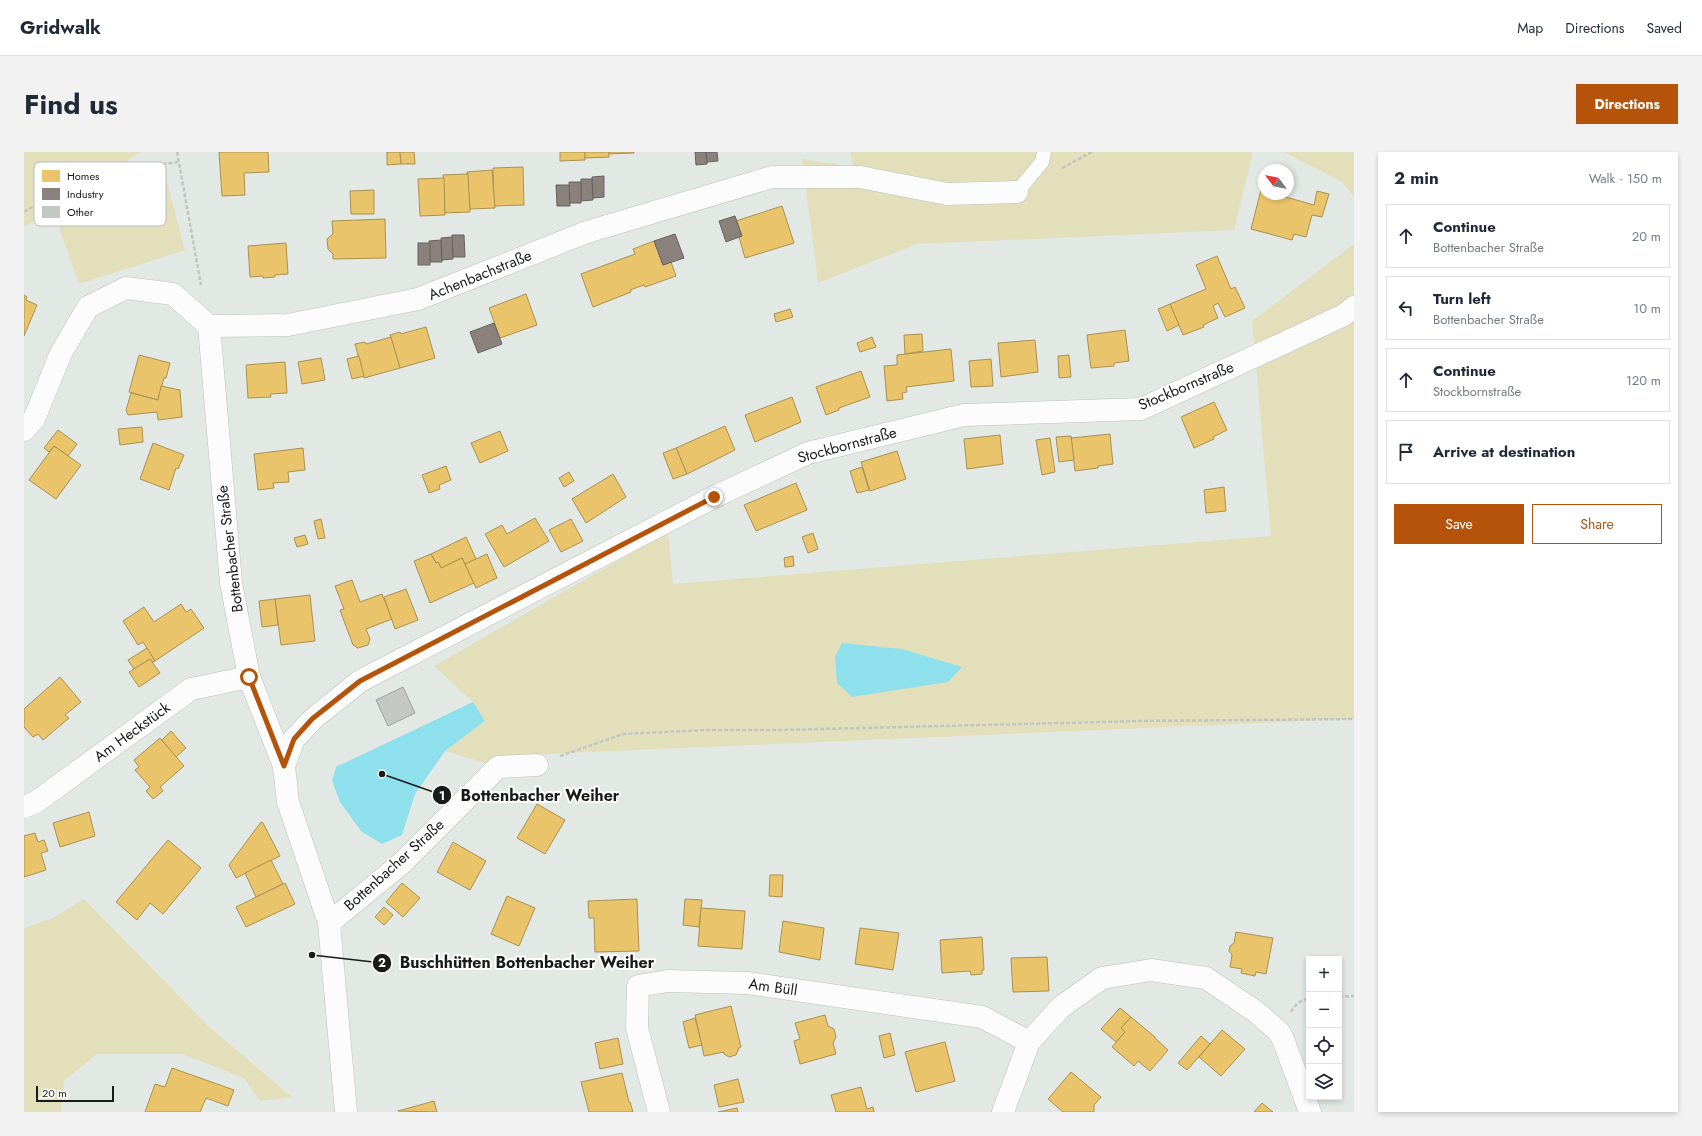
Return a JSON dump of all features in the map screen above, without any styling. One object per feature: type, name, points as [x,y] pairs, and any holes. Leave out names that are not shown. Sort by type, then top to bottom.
[{"type":"street","name":"Achenbachstraße","points":[[209,326],[288,325],[418,299],[586,232],[772,177],[860,178],[947,194],[1017,192]]},
{"type":"street","points":[[24,430],[34,419],[61,353],[88,307],[126,288],[173,294],[209,326]]},
{"type":"street","name":"Stockbornstraße","points":[[294,739],[312,719],[360,681],[707,500],[808,453],[964,415],[1141,409],[1344,315],[1354,307]]},
{"type":"street","name":"Bottenbacher Straße","points":[[209,326],[231,584],[249,677],[284,766],[288,802],[329,923],[346,1112]]},
{"type":"street","name":"Am Heckstück","points":[[24,808],[36,802],[191,689],[249,677]]},
{"type":"street","name":"Bottenbacher Straße","points":[[284,766],[294,739]]},
{"type":"street","name":"Bottenbacher Straße","points":[[329,923],[402,863],[498,767],[537,764]]},
{"type":"street","points":[[1003,1112],[1029,1042],[1061,1007],[1102,978],[1151,970],[1206,978],[1255,1011],[1279,1032],[1283,1039],[1310,1112]]},
{"type":"street","name":"Am Büll","points":[[659,1112],[637,1028],[638,986],[668,981],[755,984],[982,1017],[1029,1042]]},
{"type":"lane","points":[[1017,192],[1042,162],[1044,152]]},
{"type":"path","points":[[177,152],[201,287]]},
{"type":"path","points":[[166,163],[178,162]]},
{"type":"path","points":[[24,212],[34,206]]},
{"type":"path","points":[[537,764],[622,734],[707,730],[782,730],[1010,723],[1354,719]]},
{"type":"path","points":[[1342,997],[1354,996]]},
{"type":"shaded area","points":[[24,152],[141,152],[125,162],[34,162],[34,221],[24,227]]},
{"type":"shaded area","points":[[851,152],[1253,152],[1234,230],[917,244],[818,283],[802,159],[853,167]]},
{"type":"shaded area","points":[[1284,152],[1354,152],[1354,197],[1342,182]]},
{"type":"shaded area","points":[[166,179],[185,250],[79,284],[59,226],[166,226]]},
{"type":"shaded area","points":[[1354,244],[1354,719],[542,754],[498,767],[445,751],[485,721],[473,702],[434,666],[668,532],[673,584],[1271,536],[1252,321]]},
{"type":"shaded area","points":[[84,899],[208,1026],[292,1097],[260,1101],[244,1078],[182,1054],[97,1054],[64,1081],[61,1112],[24,1112],[24,928],[53,918]]},
{"type":"water","points":[[842,643],[902,649],[962,667],[948,682],[852,697],[837,683],[835,657]]},
{"type":"water","points":[[473,702],[485,721],[445,751],[415,794],[402,835],[382,844],[361,831],[340,802],[332,781],[336,767]]},
{"type":"building: Homes","points":[[219,152],[268,152],[269,172],[244,173],[245,195],[222,196]]},
{"type":"building: Homes","points":[[387,152],[400,152],[401,164],[387,165]]},
{"type":"building: Homes","points":[[400,152],[414,152],[415,164],[401,164]]},
{"type":"building: Homes","points":[[560,152],[585,152],[585,160],[560,161]]},
{"type":"building: Homes","points":[[585,152],[609,152],[609,157],[585,158]]},
{"type":"building: Homes","points":[[609,152],[634,152],[634,153],[609,154]]},
{"type":"building: Homes","points":[[523,167],[524,205],[494,206],[493,168]]},
{"type":"building: Homes","points":[[492,170],[495,208],[470,209],[467,172]]},
{"type":"building: Homes","points":[[468,174],[470,212],[445,213],[443,175]]},
{"type":"building: Homes","points":[[444,178],[445,215],[420,216],[418,179]]},
{"type":"building: Homes","points":[[374,190],[374,214],[351,214],[350,191]]},
{"type":"building: Homes","points":[[1317,191],[1329,194],[1322,217],[1312,215],[1306,237],[1294,234],[1292,240],[1251,229],[1258,200],[1294,199],[1314,205]]},
{"type":"building: Homes","points":[[782,206],[794,243],[745,258],[739,237],[742,236],[736,221]]},
{"type":"building: Homes","points":[[385,219],[386,258],[333,259],[333,254],[328,249],[327,239],[333,234],[332,221]]},
{"type":"building: Homes","points":[[654,241],[663,265],[671,262],[676,276],[645,287],[644,285],[630,290],[631,292],[593,307],[581,274],[635,254],[633,249]]},
{"type":"building: Homes","points":[[286,243],[288,274],[263,278],[263,276],[250,277],[248,246]]},
{"type":"building: Homes","points":[[1217,256],[1231,289],[1235,287],[1245,308],[1225,317],[1218,303],[1213,306],[1218,318],[1203,325],[1204,327],[1183,335],[1170,304],[1206,289],[1196,265]]},
{"type":"building: Homes","points":[[526,294],[537,325],[500,338],[489,308]]},
{"type":"building: Homes","points":[[24,295],[27,297],[26,300],[37,305],[24,336]]},
{"type":"building: Homes","points":[[1170,304],[1179,325],[1167,331],[1158,309]]},
{"type":"building: Homes","points":[[790,309],[793,317],[776,322],[774,314]]},
{"type":"building: Homes","points":[[426,327],[435,358],[400,368],[390,335],[400,332],[401,334]]},
{"type":"building: Homes","points":[[1125,330],[1129,361],[1114,363],[1114,366],[1091,368],[1087,335]]},
{"type":"building: Homes","points":[[922,334],[923,351],[905,354],[904,335]]},
{"type":"building: Homes","points":[[391,337],[400,368],[364,378],[355,344],[365,342],[366,344]]},
{"type":"building: Homes","points":[[872,337],[876,347],[860,352],[857,343]]},
{"type":"building: Homes","points":[[1035,340],[1038,372],[1001,377],[998,343]]},
{"type":"building: Homes","points":[[951,349],[954,381],[906,387],[907,392],[902,393],[903,399],[887,401],[884,366],[897,365],[897,355]]},
{"type":"building: Homes","points":[[139,355],[170,363],[158,400],[129,392]]},
{"type":"building: Homes","points":[[1069,355],[1071,377],[1059,378],[1058,356]]},
{"type":"building: Homes","points":[[359,356],[364,376],[352,379],[347,359]]},
{"type":"building: Homes","points":[[321,358],[325,380],[302,384],[298,362]]},
{"type":"building: Homes","points":[[991,359],[993,386],[971,387],[969,361]]},
{"type":"building: Homes","points":[[285,362],[287,393],[270,394],[271,397],[248,398],[246,365]]},
{"type":"building: Homes","points":[[861,371],[870,397],[839,408],[839,410],[826,415],[816,387]]},
{"type":"building: Homes","points":[[161,386],[180,390],[182,417],[158,420],[157,412],[128,415],[126,410],[131,393],[158,400]]},
{"type":"building: Homes","points":[[792,397],[801,422],[755,442],[745,415]]},
{"type":"building: Homes","points":[[1214,402],[1227,430],[1213,437],[1214,439],[1194,448],[1181,417]]},
{"type":"building: Homes","points":[[725,426],[735,450],[687,474],[676,448]]},
{"type":"building: Homes","points":[[142,427],[143,442],[120,445],[118,429]]},
{"type":"building: Homes","points":[[58,430],[77,444],[68,456],[54,446],[49,452],[44,448]]},
{"type":"building: Homes","points":[[500,431],[508,451],[480,463],[471,443]]},
{"type":"building: Homes","points":[[1110,434],[1113,464],[1098,466],[1098,468],[1075,471],[1071,438]]},
{"type":"building: Homes","points":[[1000,435],[1003,464],[967,469],[964,439]]},
{"type":"building: Homes","points":[[1071,436],[1074,460],[1059,462],[1056,437]]},
{"type":"building: Homes","points":[[1050,438],[1055,472],[1042,475],[1036,440]]},
{"type":"building: Homes","points":[[153,443],[184,455],[178,469],[176,468],[169,490],[140,479]]},
{"type":"building: Homes","points":[[54,446],[81,465],[56,499],[29,480]]},
{"type":"building: Homes","points":[[303,448],[305,470],[288,472],[289,482],[273,483],[274,488],[258,490],[254,454]]},
{"type":"building: Homes","points":[[676,448],[687,474],[673,479],[663,453]]},
{"type":"building: Homes","points":[[897,451],[906,479],[870,491],[861,462]]},
{"type":"building: Homes","points":[[446,466],[451,480],[439,485],[440,489],[429,493],[422,475]]},
{"type":"building: Homes","points":[[862,467],[869,490],[857,493],[850,471]]},
{"type":"building: Homes","points":[[569,472],[574,481],[564,487],[559,478]]},
{"type":"building: Homes","points":[[613,474],[626,497],[586,523],[572,499]]},
{"type":"building: Homes","points":[[796,483],[807,510],[756,531],[744,505]]},
{"type":"building: Homes","points":[[1224,487],[1226,511],[1206,513],[1204,490]]},
{"type":"building: Homes","points":[[535,518],[549,541],[504,567],[485,534],[502,525],[507,534]]},
{"type":"building: Homes","points":[[321,519],[325,538],[318,539],[314,521]]},
{"type":"building: Homes","points":[[571,519],[583,541],[561,552],[549,530]]},
{"type":"building: Homes","points":[[813,533],[818,549],[808,553],[802,537]]},
{"type":"building: Homes","points":[[305,535],[308,544],[297,547],[294,538]]},
{"type":"building: Homes","points":[[466,537],[476,559],[465,564],[462,558],[441,568],[431,554]]},
{"type":"building: Homes","points":[[431,554],[441,568],[462,558],[474,583],[430,603],[414,561]]},
{"type":"building: Homes","points":[[487,554],[497,578],[476,588],[465,564]]},
{"type":"building: Homes","points":[[793,556],[794,566],[785,567],[784,558]]},
{"type":"building: Homes","points":[[352,580],[360,602],[382,594],[392,619],[366,629],[370,639],[368,645],[358,648],[353,645],[340,610],[344,609],[335,586]]},
{"type":"building: Homes","points":[[406,589],[418,620],[395,629],[384,597]]},
{"type":"building: Homes","points":[[310,595],[315,641],[281,645],[275,599]]},
{"type":"building: Homes","points":[[275,599],[278,625],[262,627],[259,601]]},
{"type":"building: Homes","points":[[181,604],[186,612],[191,609],[204,628],[155,661],[143,642],[138,645],[123,621],[144,607],[154,622]]},
{"type":"building: Homes","points":[[147,648],[155,661],[153,662],[150,659],[134,669],[128,660]]},
{"type":"building: Homes","points":[[150,659],[160,673],[139,687],[129,672]]},
{"type":"building: Homes","points":[[60,677],[81,702],[65,715],[69,718],[43,740],[38,734],[33,737],[24,727],[24,709]]},
{"type":"building: Homes","points":[[171,731],[186,748],[176,757],[162,740]]},
{"type":"building: Homes","points":[[160,738],[184,766],[160,787],[163,791],[153,799],[146,791],[150,787],[135,770],[139,767],[134,760]]},
{"type":"building: Homes","points":[[537,804],[565,820],[545,854],[517,838]]},
{"type":"building: Homes","points":[[89,812],[95,836],[60,847],[53,823]]},
{"type":"building: Homes","points":[[261,822],[263,823],[280,856],[236,878],[229,865]]},
{"type":"building: Homes","points":[[35,833],[38,842],[44,840],[48,851],[41,853],[46,870],[24,877],[24,836]]},
{"type":"building: Homes","points":[[168,840],[201,868],[163,914],[150,903],[137,920],[116,902]]},
{"type":"building: Homes","points":[[453,842],[486,861],[470,890],[437,872]]},
{"type":"building: Homes","points":[[271,860],[283,884],[256,897],[245,873]]},
{"type":"building: Homes","points":[[770,875],[783,875],[782,897],[769,896]]},
{"type":"building: Homes","points":[[285,883],[295,904],[246,927],[236,907]]},
{"type":"building: Homes","points":[[402,883],[420,898],[403,917],[386,902]]},
{"type":"building: Homes","points":[[507,896],[535,908],[519,946],[491,934]]},
{"type":"building: Homes","points":[[637,899],[639,951],[595,952],[594,918],[589,918],[588,901]]},
{"type":"building: Homes","points":[[685,899],[702,900],[699,927],[683,925]]},
{"type":"building: Homes","points":[[384,907],[393,915],[384,925],[375,917]]},
{"type":"building: Homes","points":[[701,908],[745,911],[742,949],[698,946]]},
{"type":"building: Homes","points":[[783,921],[824,928],[820,960],[779,952]]},
{"type":"building: Homes","points":[[860,928],[899,933],[893,970],[855,964]]},
{"type":"building: Homes","points":[[1236,932],[1273,938],[1266,974],[1256,972],[1255,976],[1241,973],[1242,969],[1230,967],[1232,955],[1229,951],[1230,946],[1234,943]]},
{"type":"building: Homes","points":[[982,937],[984,970],[982,970],[982,974],[971,975],[970,971],[942,973],[940,940]]},
{"type":"building: Homes","points":[[1047,957],[1049,991],[1013,992],[1011,958]]},
{"type":"building: Homes","points":[[731,1006],[741,1047],[736,1055],[729,1057],[724,1054],[724,1052],[704,1056],[695,1015]]},
{"type":"building: Homes","points":[[1120,1008],[1131,1017],[1121,1028],[1125,1032],[1116,1042],[1101,1029]]},
{"type":"building: Homes","points":[[825,1015],[828,1026],[834,1029],[836,1037],[833,1043],[836,1054],[800,1064],[794,1041],[800,1039],[795,1023]]},
{"type":"building: Homes","points":[[1131,1017],[1168,1050],[1150,1071],[1138,1061],[1134,1066],[1112,1047],[1125,1032],[1121,1028]]},
{"type":"building: Homes","points":[[695,1018],[702,1045],[689,1048],[683,1022]]},
{"type":"building: Homes","points":[[1222,1030],[1245,1049],[1221,1076],[1199,1057]]},
{"type":"building: Homes","points":[[890,1033],[895,1055],[884,1058],[879,1036]]},
{"type":"building: Homes","points":[[1201,1036],[1210,1044],[1187,1070],[1178,1063]]},
{"type":"building: Homes","points":[[618,1038],[623,1064],[600,1069],[595,1043]]},
{"type":"building: Homes","points":[[945,1042],[955,1081],[916,1092],[905,1052]]},
{"type":"building: Homes","points":[[172,1068],[234,1090],[228,1106],[206,1098],[200,1112],[145,1112],[155,1084],[165,1087]]},
{"type":"building: Homes","points":[[1071,1072],[1101,1097],[1094,1105],[1094,1112],[1063,1112],[1048,1099]]},
{"type":"building: Homes","points":[[622,1073],[633,1112],[589,1112],[581,1082]]},
{"type":"building: Homes","points":[[738,1079],[744,1102],[719,1107],[714,1085]]},
{"type":"building: Homes","points":[[861,1087],[867,1109],[873,1107],[874,1112],[836,1112],[831,1095]]},
{"type":"building: Homes","points":[[434,1101],[437,1112],[398,1111]]},
{"type":"building: Homes","points":[[1262,1103],[1273,1112],[1254,1112]]},
{"type":"building: Homes","points":[[737,1108],[738,1112],[718,1112]]},
{"type":"building: Industry","points":[[695,152],[706,152],[707,164],[696,165]]},
{"type":"building: Industry","points":[[706,152],[717,152],[718,161],[707,162]]},
{"type":"building: Industry","points":[[604,176],[604,197],[593,198],[592,177]]},
{"type":"building: Industry","points":[[581,179],[592,179],[593,200],[581,201]]},
{"type":"building: Industry","points":[[569,182],[581,182],[581,203],[570,203]]},
{"type":"building: Industry","points":[[556,185],[569,185],[570,206],[557,206]]},
{"type":"building: Industry","points":[[735,216],[742,236],[726,242],[719,221]]},
{"type":"building: Industry","points":[[675,234],[684,258],[663,265],[654,241]]},
{"type":"building: Industry","points":[[452,235],[464,235],[465,257],[453,257]]},
{"type":"building: Industry","points":[[452,237],[453,259],[442,260],[441,238]]},
{"type":"building: Industry","points":[[441,240],[442,262],[430,262],[429,241]]},
{"type":"building: Industry","points":[[418,243],[430,243],[430,265],[418,265]]},
{"type":"building: Industry","points":[[494,323],[502,344],[478,353],[470,332]]},
{"type":"building: Other","points":[[403,687],[415,713],[388,726],[376,700]]},
{"type":"place","name":"Bottenbacher Weiher","points":[[382,774]]},
{"type":"place","name":"Buschhütten Bottenbacher Weiher","points":[[312,955]]},
{"type":"route","points":[[249,677],[284,766],[294,739],[312,719],[360,681],[714,497]]}]
